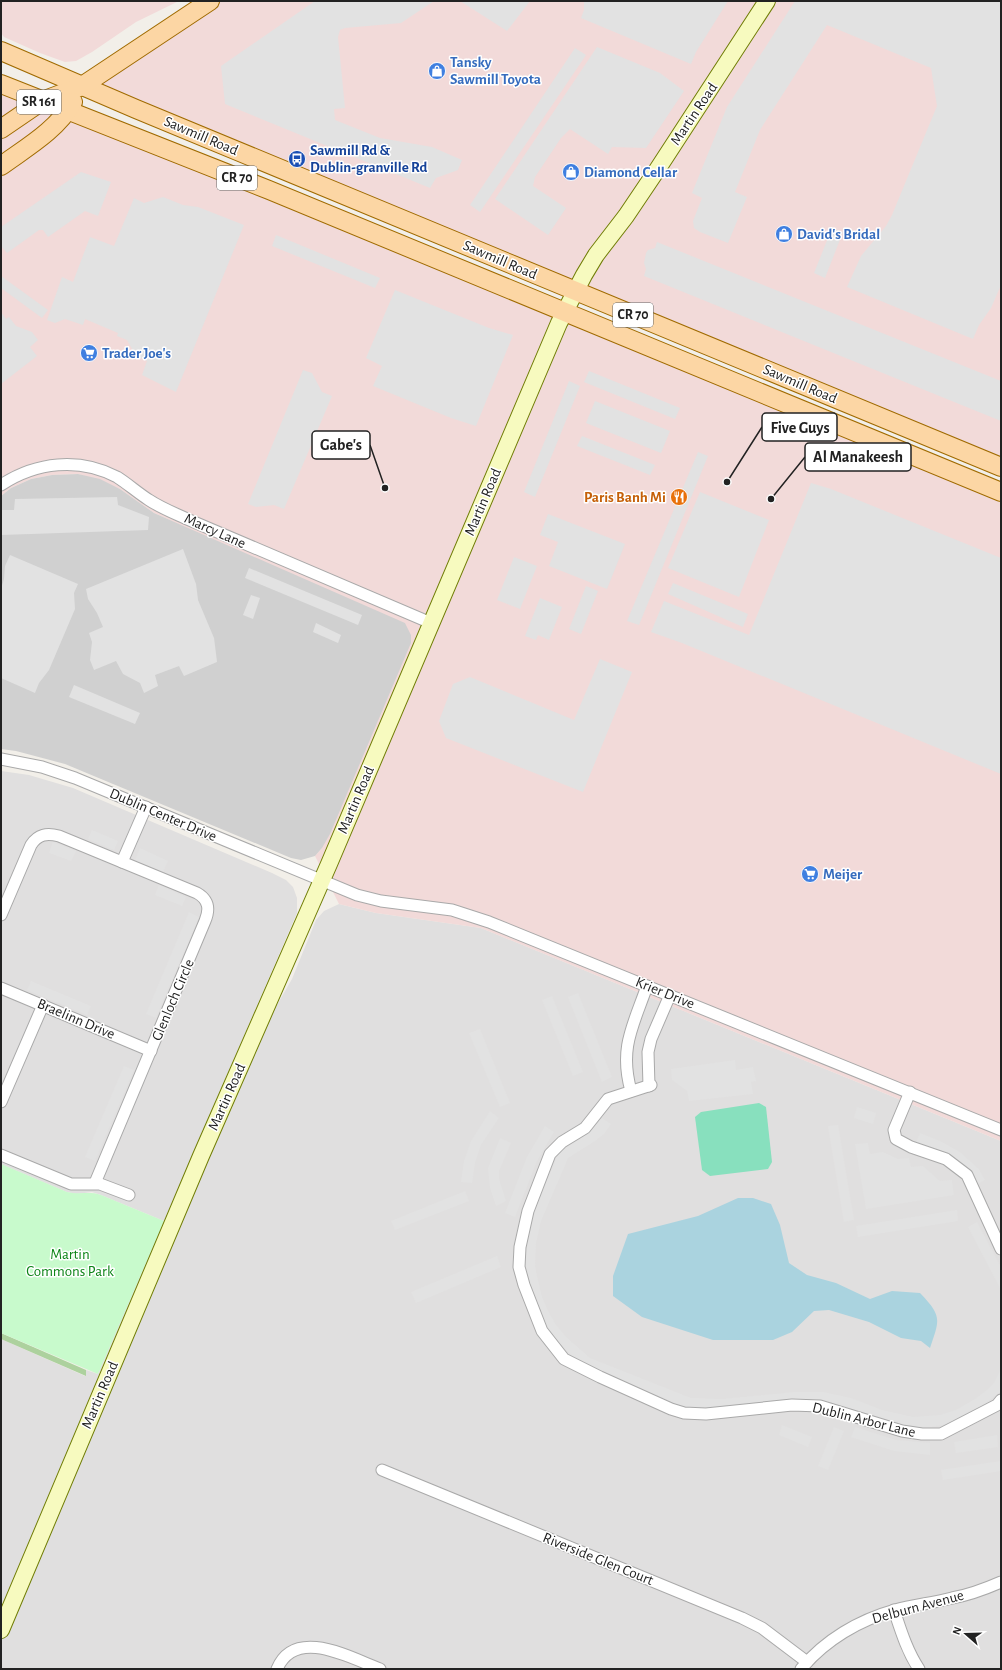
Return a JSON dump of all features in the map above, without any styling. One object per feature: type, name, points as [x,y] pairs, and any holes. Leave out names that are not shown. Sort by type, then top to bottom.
[{"type":"main road","name":"SR 161","points":[[1,129],[42,101],[82,86],[210,1]]},
{"type":"main road","name":"Sawmill Road","points":[[1,50],[82,86],[1001,467]]},
{"type":"main road","name":"Sawmill Road","points":[[1,84],[269,190],[1001,492]]},
{"type":"main road","name":"SR 161","points":[[1,166],[49,132],[68,111],[82,86]]},
{"type":"street","name":"Martin Road","points":[[1,1630],[201,1156],[322,881],[564,312],[596,255],[626,216],[653,177],[767,1]]},
{"type":"street","name":"Marcy Lane","points":[[1,485],[24,473],[47,466],[70,465],[93,468],[115,477],[153,502],[187,519],[431,623]]},
{"type":"street","name":"Dublin Center Drive","points":[[1,759],[42,767],[63,774],[322,881]]},
{"type":"street","points":[[122,862],[146,807]]},
{"type":"street","name":"Glenloch Circle","points":[[1,915],[31,845],[42,835],[47,834],[59,836],[197,893],[203,897],[208,905],[205,921],[95,1183]]},
{"type":"street","name":"Krier Drive","points":[[322,881],[349,893],[368,899],[434,907],[474,916],[1001,1130]]},
{"type":"street","points":[[631,1091],[626,1069],[627,1044],[647,986]]},
{"type":"street","name":"Braelinn Drive","points":[[1,988],[151,1051]]},
{"type":"street","name":"Dublin Arbor Lane","points":[[670,995],[655,1028],[648,1052],[650,1085],[608,1099],[585,1128],[562,1142],[550,1154],[528,1211],[520,1247],[519,1266],[524,1285],[542,1331],[564,1359],[671,1409],[684,1413],[706,1414],[792,1405],[820,1406],[902,1431],[922,1434],[941,1434],[997,1405],[1001,1400]]},
{"type":"street","points":[[1,1102],[43,1005]]},
{"type":"street","points":[[910,1092],[894,1130],[896,1139],[911,1147],[946,1160],[967,1174],[1001,1248]]},
{"type":"street","points":[[1,1155],[71,1184],[79,1185],[95,1183],[129,1195]]},
{"type":"street","name":"Riverside Glen Court","points":[[382,1470],[742,1618],[768,1632],[804,1666]]},
{"type":"street","name":"Delburn Avenue","points":[[804,1666],[820,1649],[858,1624],[894,1610],[931,1601],[952,1599],[973,1593],[1001,1582]]},
{"type":"street","points":[[894,1610],[904,1641],[912,1659],[919,1669]]},
{"type":"street","points":[[278,1668],[288,1655],[300,1648],[315,1646],[330,1649],[380,1669]]},
{"type":"shaded area","points":[[1,1],[179,1],[136,22],[76,61],[65,62],[4,37],[1,33]]},
{"type":"shaded area","points":[[210,1],[1001,1],[1001,467],[82,86]]},
{"type":"shaded area","points":[[315,1],[434,1],[401,23],[345,28],[340,30],[338,37],[345,108],[334,109],[335,120],[380,138],[432,147],[462,160],[458,170],[436,178],[430,188],[225,104],[221,66]]},
{"type":"shaded area","points":[[460,1],[530,1],[507,31]]},
{"type":"shaded area","points":[[584,1],[728,1],[696,52],[691,64],[581,18],[584,10]]},
{"type":"shaded area","points":[[795,1],[1001,1],[1001,285],[991,308],[979,325],[973,339],[847,287],[861,256],[886,226],[892,215],[937,106],[931,68],[827,25],[760,130],[735,192],[747,197],[728,243],[700,232],[694,228],[693,221],[702,198],[692,193],[727,107]]},
{"type":"shaded area","points":[[597,47],[660,73],[684,91],[646,148],[612,147],[608,154],[570,129],[561,138],[535,177],[533,186],[566,208],[548,235],[495,199]]},
{"type":"shaded area","points":[[575,48],[586,55],[480,212],[470,205]]},
{"type":"shaded area","points":[[1,90],[1001,502],[1001,1141],[481,928],[376,913],[339,904],[315,856],[322,848],[189,529],[154,513],[120,489],[78,474],[52,475],[31,479],[11,488],[1,496]]},
{"type":"shaded area","points":[[81,172],[111,182],[98,216],[85,211],[48,237],[43,230],[39,230],[7,253],[1,246],[1,227]]},
{"type":"shaded area","points":[[163,197],[183,205],[198,207],[244,225],[176,392],[142,375],[147,361],[136,356],[127,340],[117,336],[118,333],[85,319],[83,325],[65,319],[55,323],[47,320],[62,277],[73,282],[90,237],[114,246],[134,198],[144,203]]},
{"type":"shaded area","points":[[832,228],[843,232],[825,278],[814,273]]},
{"type":"shaded area","points":[[276,235],[380,278],[375,288],[272,246]]},
{"type":"shaded area","points":[[657,242],[1001,381],[1001,421],[644,276],[646,269],[644,263],[646,253],[648,250],[655,248]]},
{"type":"shaded area","points":[[1,276],[48,310],[42,318],[1,288]]},
{"type":"shaded area","points":[[395,290],[489,328],[513,335],[476,426],[451,418],[373,386],[382,366],[366,358]]},
{"type":"shaded area","points":[[1,312],[6,319],[9,317],[16,326],[32,332],[38,340],[30,347],[37,356],[1,384]]},
{"type":"shaded area","points":[[303,370],[312,373],[322,392],[332,396],[284,509],[274,505],[256,507],[248,504]]},
{"type":"shaded area","points":[[589,371],[680,408],[675,419],[584,382]]},
{"type":"shaded area","points":[[569,381],[580,386],[535,497],[524,492]]},
{"type":"shaded area","points":[[595,401],[670,431],[661,453],[586,423]]},
{"type":"shaded area","points":[[582,436],[655,465],[650,475],[577,446]]},
{"type":"shaded area","points":[[698,452],[708,456],[639,625],[627,621]]},
{"type":"shaded area","points":[[78,474],[100,479],[120,489],[154,513],[405,623],[411,635],[411,643],[330,834],[322,848],[315,856],[301,860],[291,858],[65,764],[16,751],[1,749],[1,496],[11,488],[31,479],[52,475]]},
{"type":"shaded area","points":[[811,483],[831,489],[1001,558],[1001,774],[682,643],[651,632],[664,601],[749,635]]},
{"type":"shaded area","points":[[700,492],[769,520],[739,597],[668,568]]},
{"type":"shaded area","points":[[117,497],[118,505],[149,517],[148,530],[1,535],[1,510],[14,510],[15,499]]},
{"type":"shaded area","points":[[548,514],[625,544],[607,589],[549,566],[558,542],[540,535]]},
{"type":"shaded area","points":[[183,549],[196,584],[198,600],[214,638],[217,662],[184,676],[179,666],[155,675],[158,686],[144,693],[140,683],[123,674],[116,661],[94,670],[90,660],[92,642],[89,633],[103,627],[97,613],[88,599],[86,589]]},
{"type":"shaded area","points":[[10,555],[78,584],[74,593],[75,609],[49,670],[39,683],[35,693],[1,678],[1,589],[4,579],[5,566]]},
{"type":"shaded area","points":[[514,557],[537,566],[520,609],[497,600]]},
{"type":"shaded area","points":[[249,568],[362,615],[358,625],[245,578]]},
{"type":"shaded area","points":[[673,583],[748,614],[743,627],[668,594]]},
{"type":"shaded area","points":[[586,586],[598,591],[581,634],[569,629]]},
{"type":"shaded area","points":[[251,595],[260,598],[253,619],[243,615]]},
{"type":"shaded area","points":[[540,598],[562,607],[549,640],[538,635],[536,640],[525,636]]},
{"type":"shaded area","points":[[316,623],[341,635],[338,643],[313,632]]},
{"type":"shaded area","points":[[600,659],[632,672],[583,792],[446,738],[439,721],[453,684],[470,677],[574,720]]},
{"type":"shaded area","points":[[74,685],[140,713],[135,724],[69,697]]},
{"type":"shaded area","points":[[1,771],[29,775],[73,788],[272,873],[286,880],[293,887],[297,898],[297,913],[164,1221],[92,1192],[77,1194],[67,1192],[1,1164]]},
{"type":"shaded area","points":[[92,830],[118,841],[114,850],[88,839]]},
{"type":"shaded area","points":[[53,842],[76,851],[71,861],[49,853]]},
{"type":"shaded area","points":[[140,848],[168,861],[163,872],[135,860]]},
{"type":"shaded area","points":[[159,885],[186,897],[182,906],[155,895]]},
{"type":"shaded area","points":[[339,904],[376,913],[481,928],[1001,1141],[1001,1669],[1,1669],[1,1339],[85,1376],[86,1370],[98,1374],[160,1229],[174,1235],[259,1036],[292,979],[316,920],[324,911]]},
{"type":"shaded area","points":[[189,912],[199,917],[156,1018],[146,1014]]},
{"type":"shaded area","points":[[31,981],[91,1006],[87,1015],[27,990]]},
{"type":"shaded area","points":[[578,993],[612,1077],[602,1082],[568,997]]},
{"type":"shaded area","points":[[552,996],[583,1072],[573,1076],[542,1000]]},
{"type":"shaded area","points":[[480,1029],[510,1103],[500,1107],[469,1033]]},
{"type":"shaded area","points":[[735,1060],[736,1070],[753,1067],[756,1081],[751,1082],[753,1094],[689,1101],[687,1091],[672,1080],[671,1069]]},
{"type":"shaded area","points":[[124,1066],[134,1070],[95,1161],[85,1157]]},
{"type":"shaded area","points":[[857,1107],[876,1113],[873,1124],[854,1118]]},
{"type":"shaded area","points":[[490,1111],[499,1118],[481,1145],[475,1163],[472,1183],[461,1182],[464,1161],[471,1141]]},
{"type":"shaded area","points":[[602,1118],[611,1124],[604,1134],[568,1158],[541,1221],[536,1243],[535,1266],[542,1297],[548,1311],[556,1325],[566,1337],[590,1358],[691,1398],[722,1399],[795,1392],[823,1392],[851,1398],[882,1410],[913,1417],[940,1415],[956,1410],[987,1390],[994,1383],[1001,1369],[1001,1391],[980,1408],[949,1424],[930,1427],[912,1427],[878,1419],[829,1403],[723,1410],[688,1409],[601,1374],[575,1359],[547,1331],[526,1277],[524,1265],[526,1242],[531,1218],[557,1157],[561,1151],[589,1133]]},
{"type":"shaded area","points":[[838,1125],[854,1220],[844,1222],[828,1126]]},
{"type":"shaded area","points":[[545,1126],[554,1132],[537,1161],[515,1217],[505,1213],[527,1157]]},
{"type":"shaded area","points":[[920,1133],[940,1141],[960,1152],[979,1169],[985,1180],[976,1185],[935,1150],[916,1142]]},
{"type":"shaded area","points":[[500,1138],[511,1143],[499,1171],[499,1179],[506,1201],[496,1206],[490,1188],[488,1168]]},
{"type":"shaded area","points":[[868,1143],[870,1154],[883,1152],[898,1159],[909,1158],[911,1167],[923,1166],[940,1181],[952,1180],[954,1195],[866,1209],[855,1144]]},
{"type":"shaded area","points":[[465,1191],[469,1201],[395,1230],[391,1221]]},
{"type":"shaded area","points":[[957,1210],[958,1221],[858,1237],[856,1226]]},
{"type":"shaded area","points":[[977,1222],[1001,1267],[1001,1290],[968,1227]]},
{"type":"shaded area","points":[[497,1256],[501,1267],[416,1303],[411,1292]]},
{"type":"shaded area","points":[[782,1425],[812,1437],[808,1447],[779,1435]]},
{"type":"shaded area","points":[[834,1427],[844,1431],[828,1470],[818,1466]]},
{"type":"shaded area","points":[[855,1427],[896,1440],[930,1443],[930,1455],[894,1451],[851,1437]]},
{"type":"shaded area","points":[[997,1435],[998,1447],[956,1453],[954,1442]]},
{"type":"shaded area","points":[[1001,1461],[1001,1471],[943,1480],[941,1470]]},
{"type":"green space","points":[[759,1103],[766,1107],[772,1162],[768,1169],[710,1176],[702,1170],[695,1117],[701,1112]]},
{"type":"green space","name":"Martin Commons Park","points":[[1,1164],[67,1192],[93,1193],[101,1195],[164,1221],[98,1374],[1,1333]]},
{"type":"green space","points":[[1,1333],[86,1370],[86,1376],[1,1339]]},
{"type":"water","points":[[738,1198],[753,1198],[771,1204],[780,1225],[789,1263],[807,1275],[836,1283],[870,1299],[892,1291],[920,1293],[932,1307],[937,1318],[936,1330],[930,1348],[921,1341],[901,1338],[869,1322],[829,1310],[814,1311],[792,1332],[773,1340],[713,1340],[642,1317],[613,1296],[613,1276],[628,1234],[698,1216]]},
{"type":"place","name":"Tansky Sawmill Toyota","points":[[437,71]]},
{"type":"place","name":"Sawmill Rd & Dublin-granville Rd","points":[[297,159]]},
{"type":"place","name":"Diamond Cellar","points":[[571,172]]},
{"type":"place","name":"David's Bridal","points":[[784,234]]},
{"type":"place","name":"Trader Joe's","points":[[89,353]]},
{"type":"place","name":"Five Guys","points":[[727,482]]},
{"type":"place","name":"Gabe's","points":[[385,488]]},
{"type":"place","name":"Paris Banh Mi","points":[[679,497]]},
{"type":"place","name":"Al Manakeesh","points":[[771,499]]},
{"type":"place","name":"Meijer","points":[[810,874]]}]
